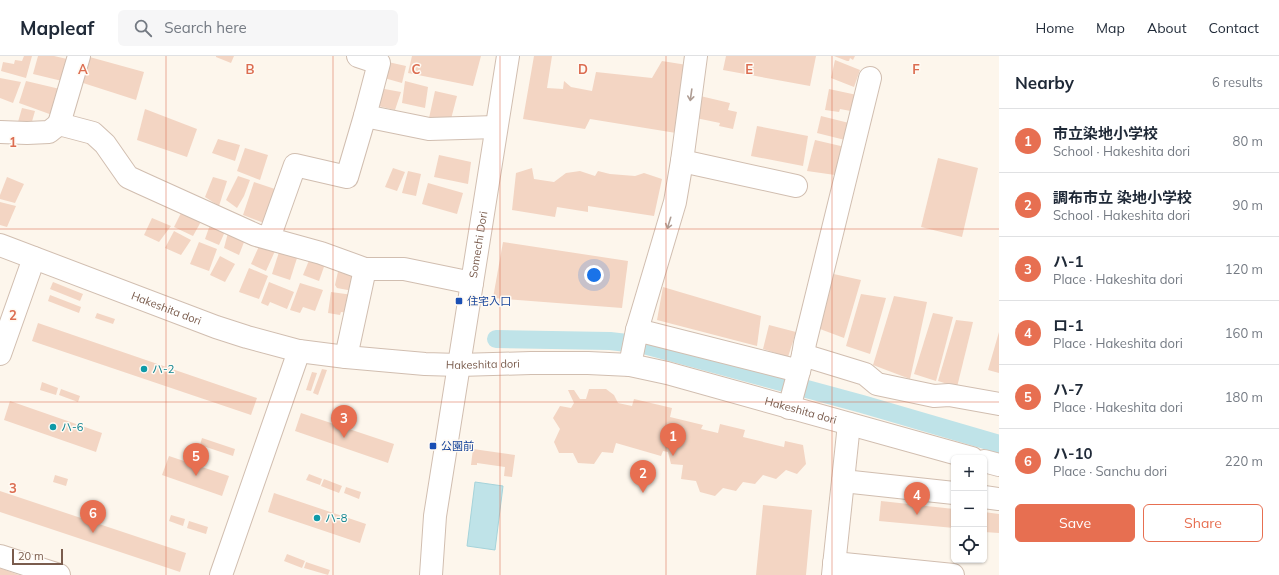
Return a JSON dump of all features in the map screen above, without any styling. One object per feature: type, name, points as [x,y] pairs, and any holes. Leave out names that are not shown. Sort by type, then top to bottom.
[{"type":"street","points":[[0,132],[49,132],[59,124],[79,56]]},
{"type":"street","points":[[269,238],[294,165],[347,177],[379,63],[358,56]]},
{"type":"street","name":"Somechi Dori","points":[[431,575],[435,516],[508,56]]},
{"type":"street","points":[[696,56],[676,202],[634,344],[797,380],[865,374],[877,384],[934,396],[948,395],[999,404]]},
{"type":"street","points":[[797,380],[804,343],[870,78]]},
{"type":"street","points":[[365,116],[429,129],[496,127]]},
{"type":"street","points":[[59,124],[93,133],[105,144],[128,177],[256,234],[321,253],[366,269],[404,268],[472,284]]},
{"type":"street","points":[[682,161],[796,186]]},
{"type":"street","name":"Hakeshita dori","points":[[0,246],[216,327],[299,351],[425,364],[459,365],[588,363],[634,344],[667,373],[797,380],[849,424],[961,455]]},
{"type":"street","points":[[0,354],[34,258]]},
{"type":"street","points":[[346,357],[366,269]]},
{"type":"street","points":[[221,575],[299,351]]},
{"type":"street","points":[[849,424],[833,569],[953,575]]},
{"type":"street","points":[[987,462],[999,465]]},
{"type":"street","points":[[843,481],[951,493]]},
{"type":"street","points":[[987,497],[999,498]]},
{"type":"street","points":[[0,556],[59,575]]},
{"type":"water","points":[[475,482],[503,486],[495,550],[467,546]]},
{"type":"building","points":[[24,56],[32,56],[26,78],[1,71],[3,62],[14,64],[15,60],[22,61]]},
{"type":"building","points":[[38,56],[54,56],[67,59],[62,81],[33,74]]},
{"type":"building","points":[[86,56],[144,72],[136,100],[80,82]]},
{"type":"building","points":[[216,56],[234,56],[231,63]]},
{"type":"building","points":[[412,56],[481,56],[473,86],[408,73]]},
{"type":"building","points":[[534,56],[552,56],[547,88],[563,89],[564,81],[571,87],[592,91],[596,72],[652,78],[662,61],[687,65],[676,133],[590,119],[585,129],[523,119]]},
{"type":"building","points":[[726,56],[816,56],[810,86],[723,70]]},
{"type":"building","points":[[834,56],[855,56],[853,60],[850,58],[849,61],[847,61]]},
{"type":"building","points":[[835,60],[860,70],[854,87],[831,78]]},
{"type":"building","points":[[388,62],[406,66],[402,83],[384,78]]},
{"type":"building","points":[[0,78],[21,82],[13,103],[0,98]]},
{"type":"building","points":[[26,81],[60,89],[55,116],[19,103]]},
{"type":"building","points":[[405,81],[428,87],[425,108],[402,103]]},
{"type":"building","points":[[379,88],[401,92],[395,110],[374,105]]},
{"type":"building","points":[[829,89],[857,95],[856,112],[840,109],[839,112],[825,110]]},
{"type":"building","points":[[435,91],[457,96],[450,123],[429,118]]},
{"type":"building","points":[[696,95],[730,103],[728,110],[737,112],[733,129],[719,126],[720,123],[691,117]]},
{"type":"building","points":[[22,108],[35,111],[31,125],[18,122]]},
{"type":"building","points":[[145,109],[197,129],[187,157],[137,140]]},
{"type":"building","points":[[821,116],[849,123],[845,140],[817,133]]},
{"type":"building","points":[[757,126],[808,136],[803,166],[751,156]]},
{"type":"building","points":[[218,139],[240,145],[235,161],[212,153]]},
{"type":"building","points":[[815,140],[845,147],[835,175],[807,171]]},
{"type":"building","points":[[245,148],[268,155],[260,180],[237,171]]},
{"type":"building","points":[[439,155],[471,162],[468,184],[434,177]]},
{"type":"building","points":[[938,158],[978,168],[962,237],[921,227]]},
{"type":"building","points":[[393,168],[405,172],[397,191],[385,187]]},
{"type":"building","points":[[532,168],[534,179],[554,182],[566,173],[580,171],[595,176],[598,171],[610,174],[635,176],[644,173],[662,179],[654,216],[588,206],[588,212],[557,207],[555,217],[512,210],[516,173]]},
{"type":"building","points":[[408,171],[421,174],[416,196],[402,193]]},
{"type":"building","points":[[238,176],[250,180],[244,196],[237,208],[226,200]]},
{"type":"building","points":[[7,177],[24,184],[15,203],[0,199],[0,195]]},
{"type":"building","points":[[213,177],[227,181],[219,206],[205,197]]},
{"type":"building","points":[[254,182],[278,190],[264,223],[243,215]]},
{"type":"building","points":[[428,183],[463,193],[457,214],[422,204]]},
{"type":"building","points":[[0,202],[16,206],[7,227],[0,225]]},
{"type":"building","points":[[183,209],[203,218],[193,236],[174,227]]},
{"type":"building","points":[[152,218],[171,226],[159,242],[144,235]]},
{"type":"building","points":[[211,222],[227,227],[219,245],[205,239]]},
{"type":"building","points":[[229,229],[246,237],[239,255],[224,248]]},
{"type":"building","points":[[174,231],[191,240],[181,255],[165,248]]},
{"type":"building","points":[[199,242],[217,249],[209,271],[190,264]]},
{"type":"building","points":[[503,242],[628,261],[622,308],[493,298]]},
{"type":"building","points":[[260,244],[275,251],[266,271],[251,264]]},
{"type":"building","points":[[279,252],[297,258],[290,280],[272,274]]},
{"type":"building","points":[[220,256],[235,264],[225,282],[210,275]]},
{"type":"building","points":[[310,258],[325,264],[319,281],[303,275]]},
{"type":"building","points":[[339,267],[358,270],[353,291],[337,288],[335,285]]},
{"type":"building","points":[[249,268],[268,276],[259,299],[239,292]]},
{"type":"building","points":[[829,273],[861,280],[844,338],[812,326]]},
{"type":"building","points":[[53,282],[83,294],[80,301],[50,289]]},
{"type":"building","points":[[269,282],[294,292],[287,309],[270,302],[268,306],[261,303]]},
{"type":"building","points":[[300,283],[323,290],[315,311],[303,307],[300,313],[290,310]]},
{"type":"building","points":[[663,287],[761,316],[757,346],[657,320]]},
{"type":"building","points":[[331,292],[353,295],[351,313],[341,312],[340,315],[328,313]]},
{"type":"building","points":[[861,294],[886,298],[870,354],[846,346]]},
{"type":"building","points":[[50,295],[81,307],[79,313],[48,301]]},
{"type":"building","points":[[894,296],[927,302],[910,379],[873,365]]},
{"type":"building","points":[[97,313],[115,319],[113,324],[95,318]]},
{"type":"building","points":[[933,313],[953,317],[936,381],[914,374]]},
{"type":"building","points":[[956,320],[973,322],[957,387],[938,381]]},
{"type":"building","name":"ハ-2","points":[[38,323],[257,398],[251,415],[32,341]]},
{"type":"building","points":[[769,325],[796,332],[788,357],[763,349]]},
{"type":"building","points":[[999,332],[999,373],[988,370]]},
{"type":"building","points":[[322,369],[327,370],[318,395],[313,393]]},
{"type":"building","points":[[312,372],[317,373],[311,391],[306,390]]},
{"type":"building","points":[[42,382],[58,388],[56,395],[40,390]]},
{"type":"building","points":[[61,389],[80,396],[78,402],[59,395]]},
{"type":"building","points":[[589,389],[606,389],[614,395],[618,403],[632,406],[634,399],[672,408],[670,417],[703,425],[701,429],[718,433],[720,424],[745,430],[743,437],[784,447],[785,441],[803,445],[806,464],[797,474],[786,470],[776,479],[763,475],[755,484],[743,482],[736,491],[723,488],[715,496],[700,492],[696,481],[681,479],[683,465],[671,464],[668,452],[663,451],[661,456],[616,443],[613,453],[602,452],[594,464],[578,463],[573,453],[559,453],[554,442],[560,429],[553,418],[560,406],[571,408],[574,403],[568,390],[574,390],[580,399],[586,399]]},
{"type":"building","name":"ハ-6","points":[[10,401],[102,433],[96,452],[4,420]]},
{"type":"building","points":[[301,413],[394,444],[388,463],[295,431]]},
{"type":"building","points":[[202,438],[235,449],[233,456],[200,445]]},
{"type":"building","points":[[473,449],[515,455],[512,477],[504,476],[505,467],[477,463],[477,465],[471,465]]},
{"type":"building","points":[[169,456],[229,476],[222,496],[162,475]]},
{"type":"building","points":[[309,474],[322,479],[320,485],[306,480]]},
{"type":"building","points":[[55,475],[68,479],[66,486],[53,482]]},
{"type":"building","points":[[324,479],[342,486],[339,493],[321,486]]},
{"type":"building","points":[[346,487],[361,492],[359,499],[344,493]]},
{"type":"building","points":[[0,491],[186,553],[180,572],[0,512]]},
{"type":"building","name":"ハ-8","points":[[274,493],[366,524],[360,543],[268,512]]},
{"type":"building","points":[[881,501],[951,509],[951,528],[879,521]]},
{"type":"building","points":[[763,505],[812,510],[806,575],[756,575]]},
{"type":"building","points":[[987,512],[999,514],[999,533],[987,532]]},
{"type":"building","points":[[171,515],[185,519],[183,526],[169,521]]},
{"type":"building","points":[[189,521],[208,527],[206,534],[187,528]]},
{"type":"building","points":[[287,554],[305,561],[302,568],[284,561]]},
{"type":"building","points":[[306,562],[330,570],[328,575],[304,568]]},
{"type":"building","points":[[0,568],[19,575],[0,575]]},
{"type":"waterway","points":[[496,339],[610,341],[644,345],[862,404],[999,444]]},
{"type":"place","name":"住宅入口","points":[[459,301]]},
{"type":"place","name":"ハ-2","points":[[144,369]]},
{"type":"place","name":"ハ-6","points":[[53,427]]},
{"type":"place","name":"ハ-1","points":[[344,438]]},
{"type":"place","name":"公園前","points":[[433,446]]},
{"type":"place","name":"市立染地小学校","points":[[673,456]]},
{"type":"place","name":"ハ-7","points":[[196,476]]},
{"type":"place","name":"調布市立 染地小学校","points":[[643,493]]},
{"type":"place","name":"ロ-1","points":[[917,515]]},
{"type":"place","name":"ハ-8","points":[[317,518]]},
{"type":"place","name":"ハ-10","points":[[93,533]]}]
